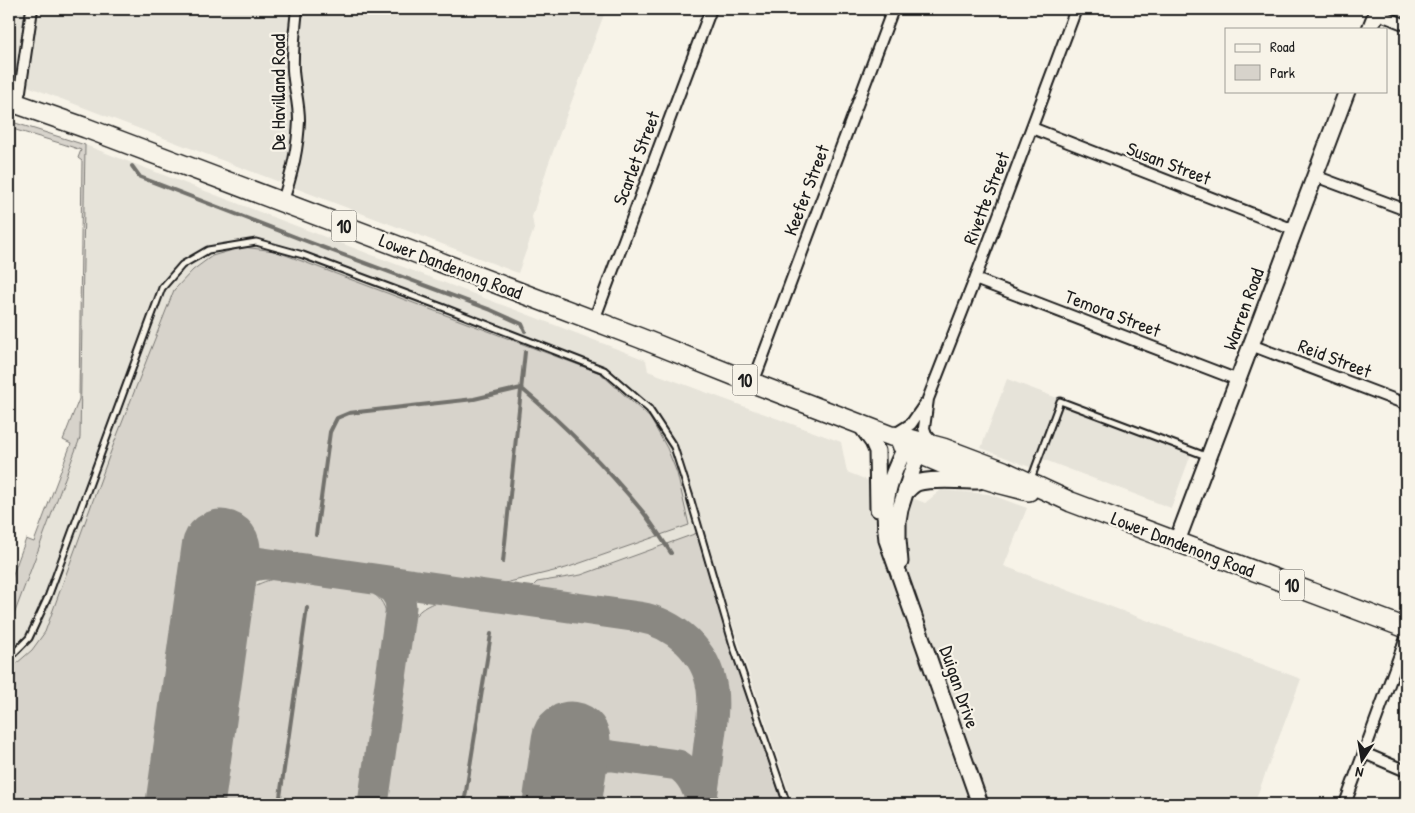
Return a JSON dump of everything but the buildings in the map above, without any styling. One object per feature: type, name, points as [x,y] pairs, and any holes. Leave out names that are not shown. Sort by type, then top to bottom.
[{"type":"highway","name":"Lower Dandenong Road","points":[[12,102],[86,128],[594,320],[753,384],[908,443],[942,464],[991,482],[1071,502]]},
{"type":"highway","name":"Lower Dandenong Road","points":[[908,443],[943,448],[1029,482],[1071,502],[1406,628]]},
{"type":"main road","points":[[1370,28],[1377,11]]},
{"type":"main road","name":"Warren Road","points":[[1177,541],[1347,92]]},
{"type":"main road","points":[[860,424],[877,451],[877,506],[880,522],[887,540]]},
{"type":"main road","name":"Duigan Drive","points":[[902,583],[898,522],[900,509],[914,465],[908,443]]},
{"type":"main road","name":"Duigan Drive","points":[[908,443],[886,498],[884,521],[887,540],[980,804]]},
{"type":"main road","points":[[905,493],[918,482],[991,482]]},
{"type":"street","points":[[12,102],[20,91],[32,9]]},
{"type":"street","name":"De Havilland Road","points":[[282,203],[293,169],[298,135],[298,103],[293,72],[297,9]]},
{"type":"street","name":"Scarlet Street","points":[[594,320],[711,9]]},
{"type":"street","name":"Keefer Street","points":[[753,384],[893,9]]},
{"type":"street","name":"Rivette Street","points":[[908,443],[912,424],[928,399],[975,279],[1076,9]]},
{"type":"street","points":[[1377,11],[1406,25]]},
{"type":"street","name":"Susan Street","points":[[1032,128],[1294,230]]},
{"type":"street","points":[[1315,176],[1406,210]]},
{"type":"street","name":"Temora Street","points":[[975,279],[1238,380]]},
{"type":"street","name":"Reid Street","points":[[1251,345],[1406,404]]},
{"type":"street","name":"Rivette Street","points":[[928,399],[924,428],[929,439],[943,448]]},
{"type":"street","points":[[1345,804],[1406,638]]},
{"type":"street","points":[[1364,753],[1406,771]]},
{"type":"lane","points":[[9,658],[29,638],[48,597],[162,288],[182,265],[208,250],[256,242],[303,255],[604,370],[649,409],[674,447],[733,645],[787,804]]},
{"type":"lane","points":[[1029,482],[1060,401],[1209,457]]},
{"type":"shaded area","points":[[9,9],[606,9],[548,165],[532,217],[534,229],[518,273],[9,79]]},
{"type":"shaded area","points":[[85,145],[646,360],[648,371],[841,442],[847,472],[925,503],[941,490],[989,494],[1027,508],[1004,566],[1301,679],[1254,804],[793,804],[717,578],[734,642],[790,804],[9,804],[9,619],[12,620],[80,438]]},
{"type":"shaded area","points":[[1007,379],[1193,449],[1171,508],[1037,457],[1032,468],[981,448]]},
{"type":"green space","points":[[9,121],[85,145],[80,438],[12,620],[9,619],[9,609],[13,597],[9,595],[9,585],[26,539],[34,542],[71,444],[63,440],[79,399],[82,161],[78,158],[81,150],[9,128]]},
{"type":"green space","points":[[243,247],[275,251],[600,373],[650,418],[667,448],[677,473],[689,525],[566,568],[489,587],[195,544],[158,804],[9,804],[9,670],[32,650],[45,632],[111,451],[174,290],[193,270],[212,256]]},
{"type":"green space","points":[[697,533],[748,699],[783,804],[710,804],[722,721],[722,692],[719,676],[712,659],[698,638],[678,621],[654,611],[530,589],[537,582],[581,575]]},
{"type":"green space","points":[[274,579],[320,581],[358,587],[374,594],[385,608],[389,631],[364,804],[211,804],[239,608],[244,596],[252,588]]},
{"type":"green space","points":[[451,600],[638,627],[674,645],[692,665],[702,690],[704,711],[698,758],[555,738],[545,804],[382,804],[408,628],[415,616],[425,607],[437,602]]},
{"type":"green space","points":[[633,766],[661,772],[676,779],[687,793],[691,804],[579,804],[587,784],[597,773],[612,768]]},
{"type":"waterway","points":[[132,166],[140,177],[491,310],[522,324],[525,331]]},
{"type":"waterway","points":[[503,562],[525,352]]},
{"type":"waterway","points":[[316,535],[330,432],[337,418],[349,413],[474,399],[521,388],[570,432],[615,479],[643,512],[671,553]]},
{"type":"waterway","points":[[279,804],[307,608]]},
{"type":"waterway","points":[[464,804],[491,634]]},
{"type":"taxiway","points":[[220,557],[639,617],[664,625],[682,636],[697,652],[704,664],[712,688],[712,715],[701,804]]},
{"type":"taxiway","points":[[192,751],[212,619],[219,597],[229,580],[236,574],[245,569],[267,564]]},
{"type":"taxiway","points":[[373,804],[401,607],[399,598],[394,590],[378,580]]},
{"type":"taxiway","points":[[569,750],[678,765],[687,772],[694,782],[701,804]]},
{"type":"taxiway","points":[[563,804],[568,784],[576,769],[590,759],[611,756]]},
{"type":"runway","points":[[185,804],[221,549]]},
{"type":"runway","points":[[562,804],[571,741]]}]
